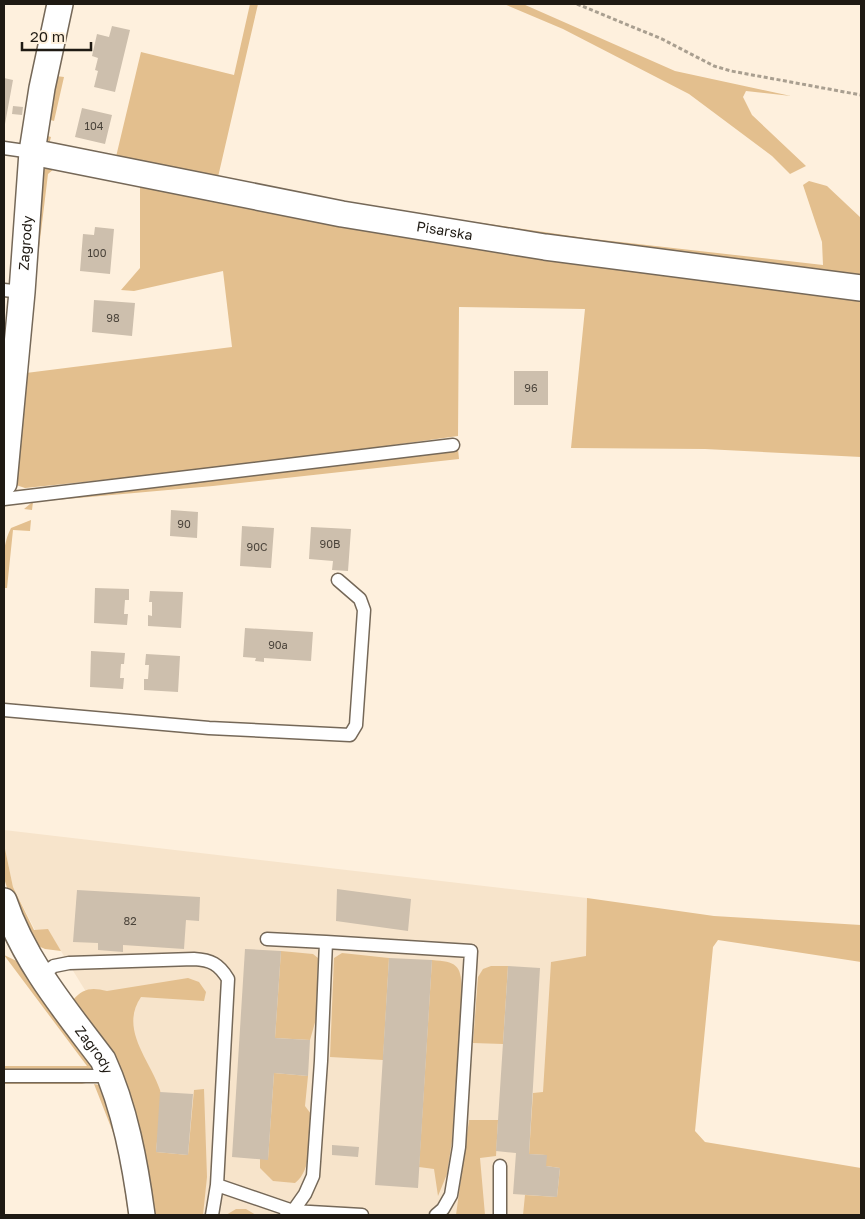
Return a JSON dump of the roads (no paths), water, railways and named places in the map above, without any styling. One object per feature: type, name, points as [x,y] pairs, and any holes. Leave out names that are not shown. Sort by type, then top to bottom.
[{"type":"street","name":"Zagrody","points":[[4,482],[13,291],[42,88],[60,4]]},
{"type":"street","name":"Pisarska","points":[[32,152],[342,214],[516,242],[861,288]]},
{"type":"street","name":"Zagrody","points":[[4,901],[10,932],[103,1060],[110,1076],[136,1166],[142,1215]]},
{"type":"lane","points":[[4,148],[32,152]]},
{"type":"lane","points":[[4,499],[452,446]]},
{"type":"lane","points":[[4,710],[209,728],[350,735],[356,725],[364,610],[360,599],[338,580]]},
{"type":"lane","points":[[267,938],[471,952],[459,1148],[450,1195],[443,1209],[436,1215]]},
{"type":"lane","points":[[289,1213],[305,1194],[313,1176],[321,1061],[326,942]]},
{"type":"lane","points":[[41,975],[54,966],[69,963],[194,959],[209,960],[220,966],[228,979],[217,1185],[212,1215]]},
{"type":"lane","points":[[4,1076],[110,1076]]},
{"type":"lane","points":[[500,1166],[500,1215]]},
{"type":"lane","points":[[217,1185],[289,1213],[362,1215]]}]
